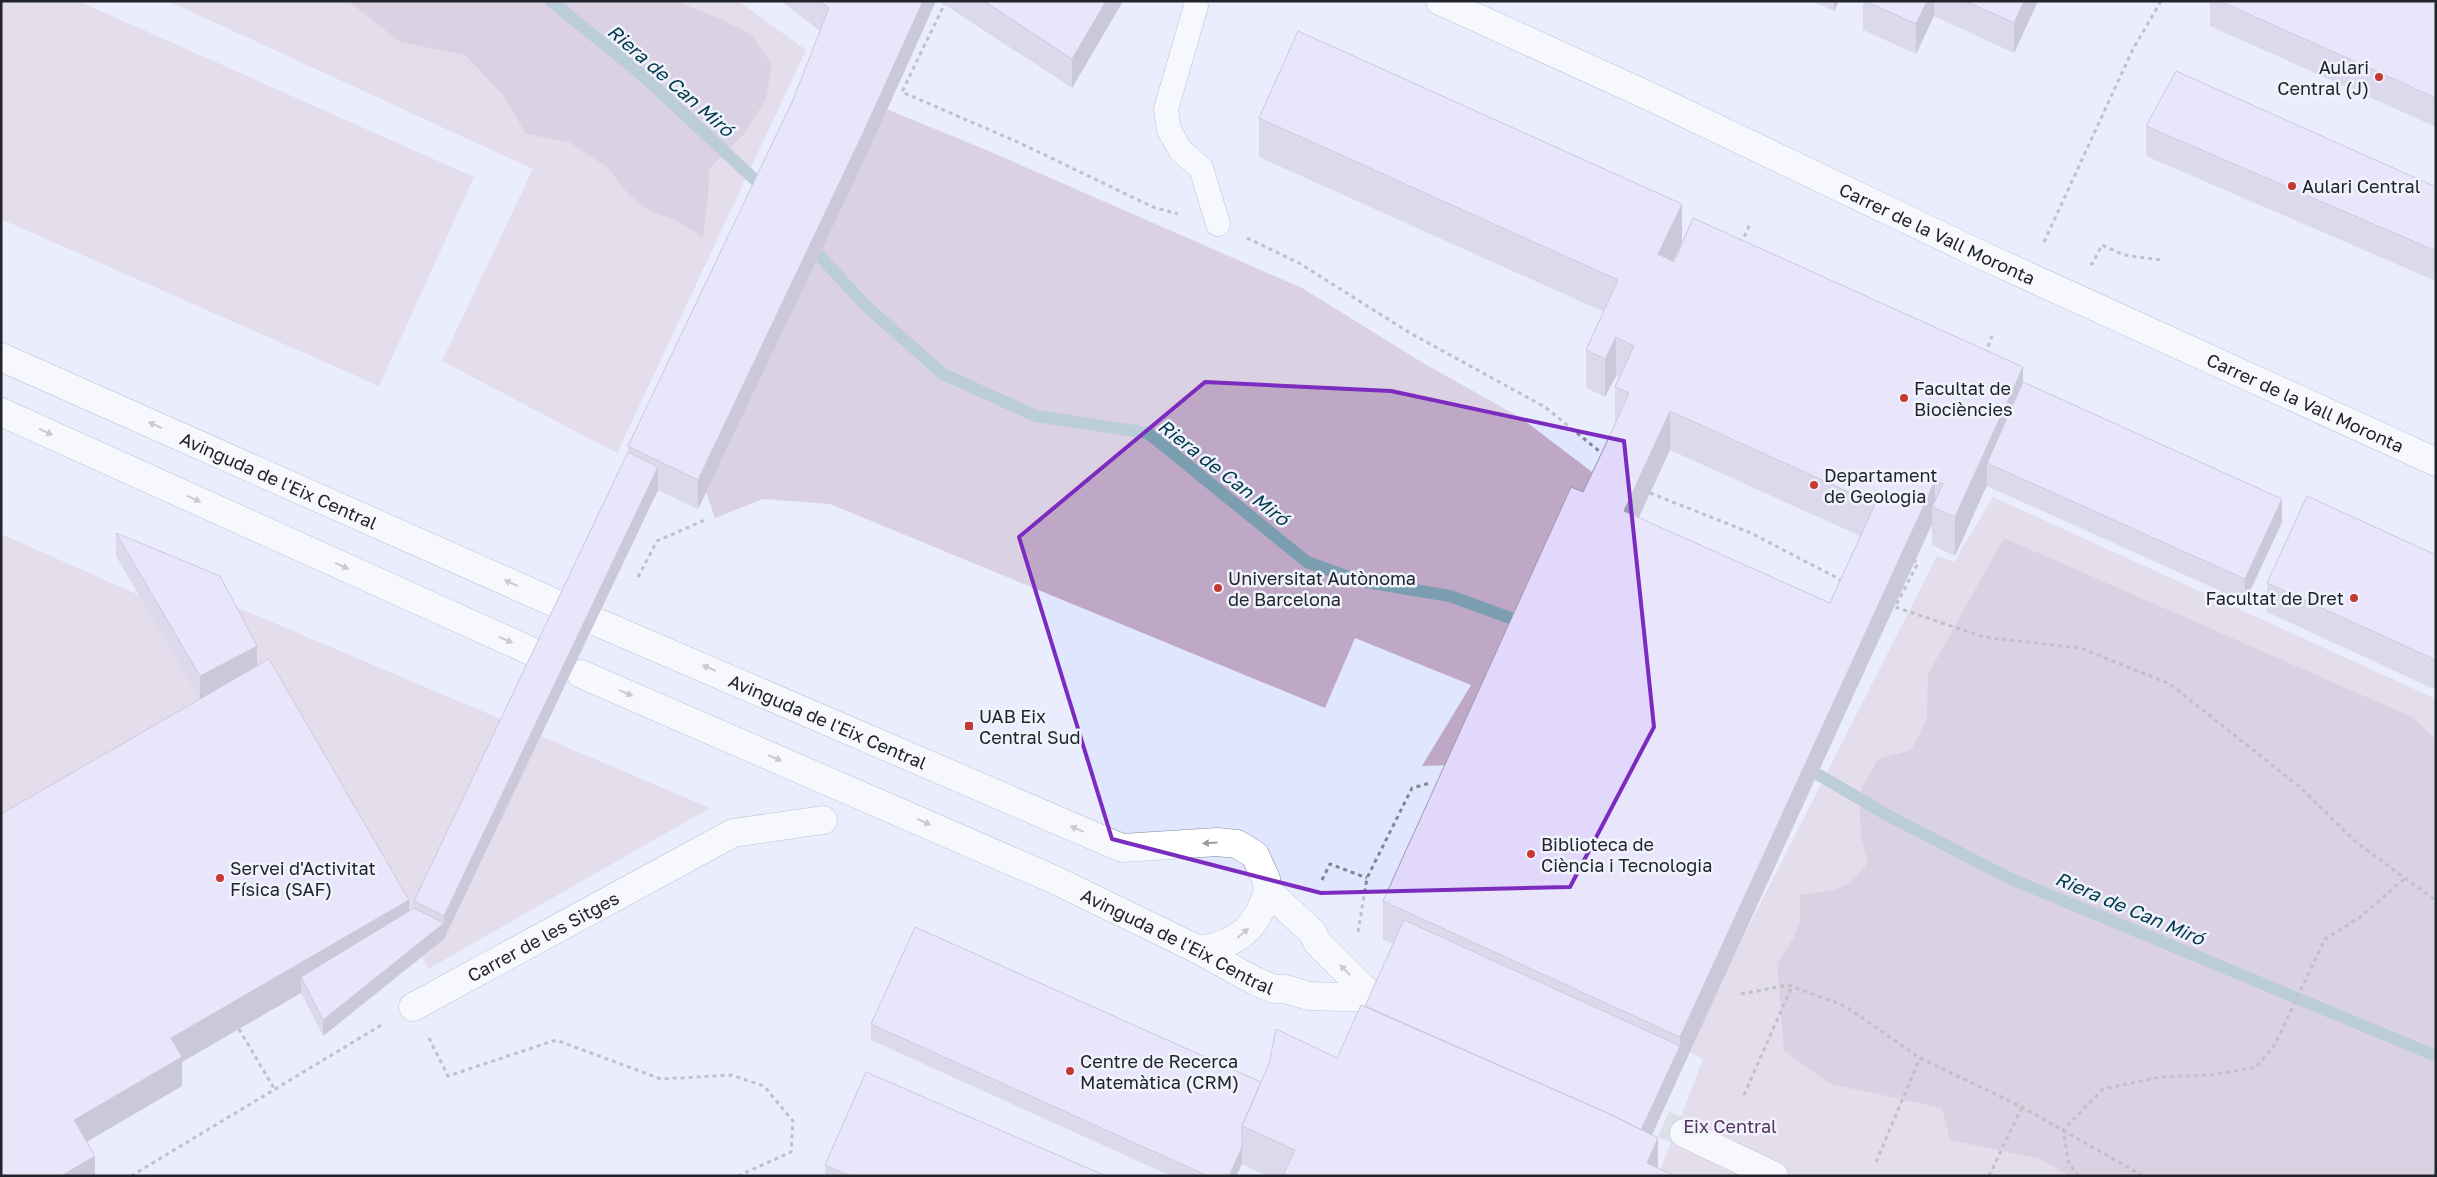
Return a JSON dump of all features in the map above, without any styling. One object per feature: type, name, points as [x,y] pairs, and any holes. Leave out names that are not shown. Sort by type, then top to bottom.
[{"type":"street","name":"Carrer de la Vall Moronta","points":[[1440,1],[1651,97],[1977,253],[2436,462]]},
{"type":"street","name":"Avinguda de l'Eix Central","points":[[1,357],[555,603]]},
{"type":"street","points":[[1,412],[533,652]]},
{"type":"street","name":"Avinguda de l'Eix Central","points":[[581,674],[1055,880],[1199,950],[1254,981],[1309,996],[1374,998],[1317,942],[1312,932],[1268,891],[1266,879],[1255,855],[1237,844],[1217,842],[1122,848],[599,623]]},
{"type":"street","name":"Carrer de les Sitges","points":[[413,1007],[733,833],[823,820]]},
{"type":"street","points":[[1199,950],[1218,947],[1236,939],[1251,926],[1262,910],[1268,891]]},
{"type":"street","points":[[1684,1133],[1774,1176]]},
{"type":"lane","points":[[1195,1],[1196,6],[1166,109],[1170,130],[1181,151],[1201,168],[1218,224]]},
{"type":"path","points":[[946,1],[902,92],[1022,144],[1153,207],[1218,224],[1299,263],[1410,333],[1545,406],[1607,457]]},
{"type":"path","points":[[2044,242],[2132,49],[2161,1]]},
{"type":"path","points":[[1739,248],[1750,224]]},
{"type":"path","points":[[2092,264],[2102,245],[2124,255],[2161,260]]},
{"type":"path","points":[[1981,363],[1992,336]]},
{"type":"path","points":[[1650,493],[1751,533],[1846,582]]},
{"type":"path","points":[[638,577],[657,542],[704,520]]},
{"type":"path","points":[[1910,558],[1918,563],[1895,607],[1984,637],[2080,648],[2170,684],[2301,788],[2356,842],[2436,902]]},
{"type":"path","points":[[1356,940],[1367,878],[1412,788],[1430,783]]},
{"type":"path","points":[[1322,880],[1330,864],[1367,878]]},
{"type":"path","points":[[2063,1130],[2103,1089],[2160,1077],[2213,1075],[2256,1067],[2274,1046],[2306,975],[2325,939],[2359,918],[2404,879]]},
{"type":"path","points":[[1741,994],[1792,986],[1845,1006],[1920,1058],[2022,1107],[2143,1176]]},
{"type":"path","points":[[1744,1095],[1792,986]]},
{"type":"path","points":[[131,1176],[413,1007],[448,1076],[556,1040],[661,1079],[731,1075],[764,1086],[793,1121],[792,1152],[738,1176]]},
{"type":"path","points":[[239,1029],[275,1090]]},
{"type":"path","points":[[1876,1162],[1920,1058]]},
{"type":"path","points":[[1989,1176],[2022,1107]]},
{"type":"path","points":[[2063,1130],[2069,1164],[2079,1176]]},
{"type":"highlighted area","points":[[1205,382],[1391,391],[1624,441],[1654,727],[1570,887],[1321,893],[1112,839],[1019,537]]},
{"type":"shaded area","name":"Universitat Autònoma de Barcelona","points":[[1,1],[2436,1],[2436,1176],[1,1176]]},
{"type":"shaded area","points":[[348,1],[676,1],[751,34],[772,65],[766,99],[744,134],[709,169],[708,198],[703,237],[678,221],[648,210],[628,194],[607,167],[569,142],[526,134],[503,95],[465,55],[400,42]]},
{"type":"shaded area","points":[[874,104],[991,152],[1302,288],[1423,363],[1521,418],[1617,491],[1476,764],[1422,766],[1471,685],[1355,638],[1325,708],[830,504],[763,499],[715,518],[701,477]]},
{"type":"shaded area","points":[[2004,538],[2412,717],[2436,740],[2436,1176],[2069,1176],[2041,1159],[1950,1140],[1942,1108],[1831,1084],[1784,1051],[1777,964],[1794,937],[1800,921],[1800,895],[1839,888],[1854,879],[1868,862],[1861,836],[1859,794],[1878,759],[1911,750],[1927,719],[1928,674]]},
{"type":"green space","points":[[1,1],[78,1],[474,177],[379,386],[1,219]]},
{"type":"green space","points":[[168,1],[738,1],[806,50],[617,453],[442,361],[533,169]]},
{"type":"green space","name":"Eix Central","points":[[1993,497],[2436,699],[2436,1176],[1658,1176],[1703,1059],[1686,1050],[1937,556],[1954,562]]},
{"type":"green space","points":[[1,534],[141,596],[220,600],[710,808],[428,969],[409,930],[1,843]]},
{"type":"building","points":[[820,1],[923,1],[863,133],[698,480],[628,446],[793,100],[829,8]]},
{"type":"building","points":[[984,1],[1106,1],[1072,59]]},
{"type":"building","points":[[1865,1],[1927,1],[1916,24]]},
{"type":"building","points":[[1966,1],[2024,1],[2014,23]]},
{"type":"building","name":"Aulari Central (J)","points":[[2220,1],[2436,1],[2436,98]]},
{"type":"building","points":[[1298,31],[1682,204],[1658,254],[1674,262],[1693,218],[2023,367],[1955,517],[1932,507],[1943,484],[1935,481],[1680,1037],[1383,901],[1571,487],[1583,492],[1629,393],[1615,387],[1634,346],[1616,337],[1605,359],[1586,350],[1618,280],[1259,118]],"holes":[[[1670,411],[1875,504],[1830,603],[1624,511]]]},
{"type":"building","points":[[2176,71],[2436,187],[2436,251],[2146,126]]},
{"type":"building","points":[[2023,382],[2282,499],[2245,579],[1987,463]]},
{"type":"building","points":[[628,452],[658,467],[444,916],[414,901]]},
{"type":"building","name":"Facultat de Dret","points":[[2307,496],[2436,555],[2436,660],[2267,583]]},
{"type":"building","points":[[116,533],[220,576],[257,646],[200,676]]},
{"type":"building","name":"Servei d'Activitat Física (SAF)","points":[[269,659],[409,900],[171,1038],[182,1057],[74,1120],[95,1156],[61,1176],[1,1176],[1,814]]},
{"type":"building","points":[[414,908],[444,923],[323,1020],[301,977]]},
{"type":"building","points":[[1404,920],[1680,1046],[1641,1130],[1612,1115],[1365,1006]]},
{"type":"building","name":"Centre de Recerca Matemàtica (CRM)","points":[[915,927],[1261,1082],[1242,1126],[1242,1147],[1229,1176],[1208,1176],[871,1024]]},
{"type":"building","points":[[1361,1005],[1612,1115],[1658,1138],[1647,1163],[1675,1176],[1283,1176],[1295,1150],[1242,1126],[1269,1064],[1276,1029],[1337,1058]]},
{"type":"building","points":[[866,1072],[1106,1176],[850,1176],[825,1165]]},
{"type":"waterway","name":"Riera de Can Miró","points":[[551,1],[641,74],[765,189]]},
{"type":"waterway","name":"Riera de Can Miró","points":[[819,255],[865,305],[943,374],[1036,416],[1148,433],[1307,562],[1360,581],[1450,596],[1527,624]]},
{"type":"waterway","name":"Riera de Can Miró","points":[[1819,775],[1889,816],[2011,879],[2436,1056]]},
{"type":"tunnel","points":[[1625,1107],[1684,1133]]},
{"type":"place","name":"Aulari Central (J)","points":[[2379,77]]},
{"type":"place","name":"Aulari Central","points":[[2292,186]]},
{"type":"place","name":"Facultat de Biociències","points":[[1904,398]]},
{"type":"place","name":"Departament de Geologia","points":[[1814,485]]},
{"type":"place","name":"Universitat Autònoma de Barcelona","points":[[1218,588]]},
{"type":"place","name":"Facultat de Dret","points":[[2354,598]]},
{"type":"place","name":"UAB Eix Central Sud","points":[[969,726]]},
{"type":"place","name":"Biblioteca de Ciència i Tecnologia","points":[[1531,854]]},
{"type":"place","name":"Servei d'Activitat Física (SAF)","points":[[220,878]]},
{"type":"place","name":"Centre de Recerca Matemàtica (CRM)","points":[[1070,1071]]}]
